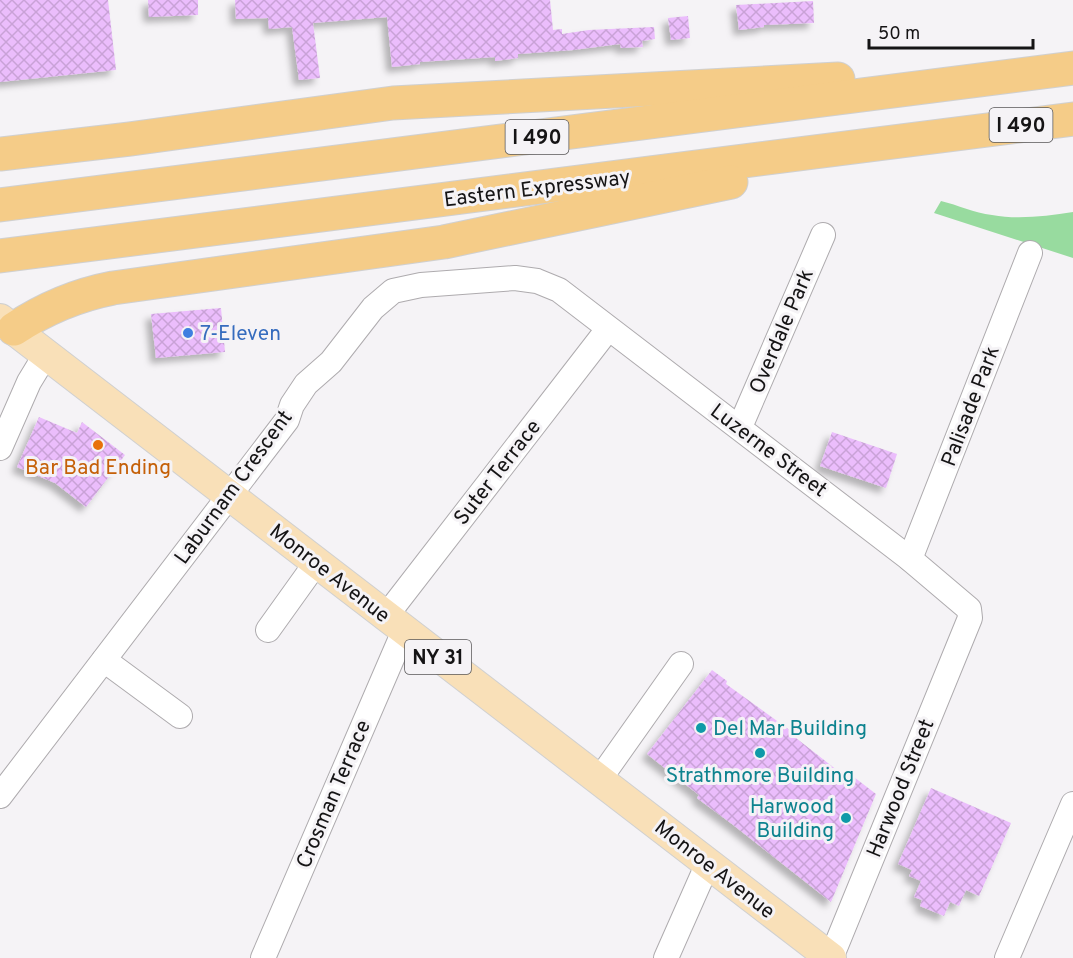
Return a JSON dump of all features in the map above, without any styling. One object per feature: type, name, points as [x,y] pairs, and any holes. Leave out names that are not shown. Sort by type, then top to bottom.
[{"type":"highway","points":[[0,154],[410,101],[1073,68]]},
{"type":"highway","name":"I 490","points":[[0,205],[1073,68]]},
{"type":"highway","name":"Eastern Expressway","points":[[0,256],[1073,119]]},
{"type":"highway","points":[[5,329],[81,296],[113,288],[466,238],[970,132]]},
{"type":"main road","name":"Monroe Avenue","points":[[5,329],[46,354],[831,958]]},
{"type":"street","name":"Overdale Park","points":[[740,427],[823,235]]},
{"type":"street","name":"Palisade Park","points":[[910,559],[1030,254]]},
{"type":"street","name":"Laburnam Crescent","points":[[0,796],[287,420],[292,405],[306,384],[331,362],[372,308],[393,291],[421,285],[515,278],[537,281],[559,291]]},
{"type":"street","name":"Luzerne Street","points":[[559,291],[910,559],[964,604],[969,609],[970,618]]},
{"type":"street","name":"Suter Terrace","points":[[395,623],[608,329]]},
{"type":"street","points":[[0,448],[32,374],[46,354]]},
{"type":"street","points":[[268,630],[316,563]]},
{"type":"street","name":"Harwood Street","points":[[831,958],[970,618]]},
{"type":"street","name":"Crosman Terrace","points":[[262,958],[395,623]]},
{"type":"street","points":[[104,660],[180,716]]},
{"type":"street","points":[[599,780],[681,664]]},
{"type":"street","points":[[1007,958],[1073,804]]},
{"type":"street","points":[[666,958],[708,863]]},
{"type":"green space","points":[[941,201],[979,213],[1012,217],[1073,212],[1073,258],[934,213]]},
{"type":"building","points":[[0,0],[108,0],[116,70],[0,82]]},
{"type":"building","points":[[148,0],[198,0],[198,15],[149,17]]},
{"type":"building","points":[[235,0],[550,0],[553,30],[562,29],[562,34],[589,30],[654,27],[655,39],[642,41],[643,47],[621,48],[620,44],[518,54],[518,58],[495,61],[495,57],[420,62],[420,64],[392,67],[387,17],[313,23],[320,78],[299,80],[292,27],[269,29],[268,18],[236,19]]},
{"type":"building","points":[[813,1],[814,23],[764,25],[764,27],[739,30],[736,5]]},
{"type":"building","points":[[688,16],[690,38],[671,40],[668,18]]},
{"type":"building","name":"7-Eleven","points":[[221,308],[225,352],[156,358],[151,314]]},
{"type":"building","points":[[39,417],[77,433],[82,422],[125,455],[86,507],[55,483],[17,467]]},
{"type":"building","points":[[832,432],[897,454],[886,488],[820,466]]},
{"type":"building","points":[[712,670],[727,681],[726,684],[798,736],[796,738],[847,778],[850,774],[876,794],[831,902],[697,798],[699,795],[647,754]]},
{"type":"building","points":[[931,788],[1011,823],[979,896],[966,890],[959,906],[950,902],[944,916],[920,906],[922,900],[914,897],[921,881],[909,876],[912,870],[898,864]]},
{"type":"place","name":"7-Eleven","points":[[188,333]]},
{"type":"place","name":"Bar Bad Ending","points":[[98,445]]},
{"type":"place","name":"Del Mar Building","points":[[701,728]]},
{"type":"place","name":"Strathmore Building","points":[[760,753]]},
{"type":"place","name":"Harwood Building","points":[[846,818]]}]
